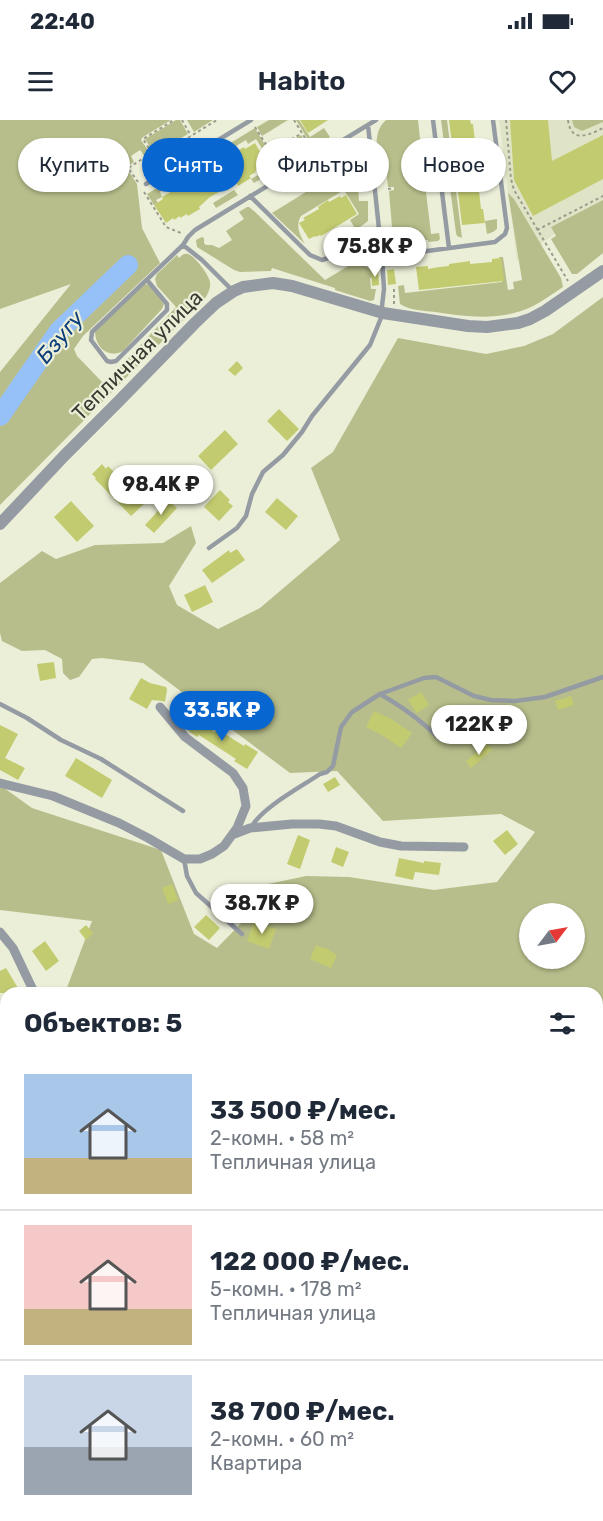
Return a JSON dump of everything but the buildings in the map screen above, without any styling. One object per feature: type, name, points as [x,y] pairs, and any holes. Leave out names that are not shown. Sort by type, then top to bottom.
[{"type":"street","name":"Тепличная улица","points":[[0,525],[64,456],[195,323],[216,303],[243,287],[273,283],[292,286],[389,311],[468,326],[487,327],[530,319],[603,271]]},
{"type":"street","points":[[0,783],[53,796],[119,823],[184,859],[200,859],[212,854],[224,846],[237,828],[246,806],[243,788],[233,773],[185,737],[160,707]]},
{"type":"street","points":[[232,835],[250,828],[319,824],[336,826],[380,842],[401,846],[464,847]]},
{"type":"street","points":[[0,932],[13,948],[32,987]]},
{"type":"lane","points":[[221,138],[251,120]]},
{"type":"lane","points":[[147,280],[167,304],[167,310],[116,361],[107,361],[91,340],[92,332],[183,245],[195,230],[376,120]]},
{"type":"lane","points":[[434,120],[449,249]]},
{"type":"lane","points":[[382,257],[495,242],[505,234],[507,228],[493,120]]},
{"type":"lane","points":[[209,548],[237,528],[246,516],[252,494],[263,472],[283,455],[302,432],[312,416],[370,345],[389,311],[382,306],[384,289],[382,257],[368,125]]},
{"type":"lane","points":[[250,196],[310,255],[322,260],[378,228]]},
{"type":"lane","points":[[183,245],[234,291]]},
{"type":"lane","points":[[250,828],[255,819],[264,811],[320,774],[327,772],[333,765],[341,727],[352,712],[380,694],[424,678],[436,677],[474,696],[491,700],[515,701],[545,697],[603,677]]},
{"type":"lane","points":[[380,694],[405,709],[439,738]]},
{"type":"lane","points":[[0,704],[61,740],[101,759],[183,811]]},
{"type":"lane","points":[[184,859],[187,876],[196,893],[242,934]]},
{"type":"path","points":[[145,138],[174,120]]},
{"type":"path","points":[[182,120],[191,136]]},
{"type":"path","points":[[188,138],[217,120]]},
{"type":"path","points":[[294,120],[305,138]]},
{"type":"path","points":[[506,120],[514,190],[569,284]]},
{"type":"path","points":[[568,120],[572,130],[580,136],[586,136],[603,128]]},
{"type":"path","points":[[255,127],[262,138]]},
{"type":"path","points":[[294,138],[302,133]]},
{"type":"path","points":[[135,178],[128,168],[142,159]]},
{"type":"path","points":[[389,189],[394,188]]},
{"type":"path","points":[[145,194],[166,227],[181,233]]},
{"type":"path","points":[[537,230],[603,196]]},
{"type":"path","points":[[389,311],[394,290]]},
{"type":"shaded area","points":[[499,120],[603,120],[603,205],[580,216],[517,261],[506,175],[506,138],[501,138]]},
{"type":"green space","points":[[0,120],[171,120],[142,138],[142,153],[140,150],[131,156],[134,162],[130,164],[130,138],[18,138],[18,192],[130,192],[130,173],[137,184],[142,228],[160,263],[83,336],[74,349],[77,356],[104,384],[176,307],[157,286],[155,279],[157,274],[177,255],[179,258],[183,254],[188,254],[194,258],[207,275],[210,284],[206,297],[0,505],[0,372],[71,284],[0,309]]},
{"type":"green space","points":[[176,120],[180,120],[188,134],[181,138],[147,138]]},
{"type":"green space","points":[[187,120],[213,120],[194,132]]},
{"type":"green space","points":[[269,120],[288,120],[262,136],[257,127]]},
{"type":"green space","points":[[296,120],[299,120],[310,137],[324,128],[330,137],[328,138],[307,138]]},
{"type":"green space","points":[[386,120],[418,120],[420,138],[401,138],[401,192],[426,192],[431,234],[439,233],[438,241],[425,240],[425,243],[391,245],[393,239],[389,191],[394,190],[394,187],[389,187],[389,138],[377,138]]},
{"type":"green space","points":[[441,120],[447,120],[449,138],[443,138]]},
{"type":"green space","points":[[572,120],[603,120],[603,122],[582,131],[574,127]]},
{"type":"green space","points":[[255,128],[261,138],[256,138],[248,144],[244,138],[239,138]]},
{"type":"green space","points":[[160,192],[162,197],[156,200],[158,203],[154,205],[147,194]]},
{"type":"green space","points":[[231,192],[236,192],[238,195],[216,208],[213,203]]},
{"type":"green space","points":[[306,192],[341,192],[301,216],[298,227],[305,244],[272,213]]},
{"type":"green space","points":[[345,192],[358,192],[359,201],[368,201],[368,221],[356,230],[350,220],[359,214]]},
{"type":"green space","points":[[451,192],[456,192],[462,238],[456,233]]},
{"type":"green space","points":[[508,193],[514,199],[561,278],[563,287],[531,307],[496,316],[421,311],[400,304],[398,286],[404,285],[405,293],[502,282],[499,257],[503,257],[508,290],[514,289],[513,282],[522,280]]},
{"type":"green space","points":[[603,200],[603,253],[577,274],[572,274],[551,239],[556,236],[551,227]]},
{"type":"green space","points":[[247,207],[254,211],[325,280],[350,265],[349,261],[365,251],[362,245],[367,242],[371,245],[373,252],[366,252],[363,255],[365,266],[369,268],[375,265],[376,277],[370,278],[371,289],[376,289],[374,300],[370,301],[272,268],[271,271],[240,272],[197,247],[196,240],[202,237],[206,245],[219,248],[232,240],[226,231],[244,219],[239,212]]},
{"type":"green space","points":[[497,219],[497,229],[487,234],[485,221]]},
{"type":"green space","points":[[145,284],[149,285],[164,304],[162,309],[123,351],[112,354],[103,350],[97,342],[95,331]]},
{"type":"green space","points":[[603,297],[603,987],[67,987],[92,921],[0,910],[0,785],[32,808],[161,850],[194,934],[217,948],[251,913],[268,884],[306,876],[349,877],[434,890],[497,882],[535,832],[501,814],[383,821],[337,771],[290,773],[143,663],[92,659],[79,677],[70,680],[63,673],[62,659],[45,650],[22,651],[2,641],[0,633],[0,583],[42,551],[56,559],[95,545],[163,543],[191,526],[196,543],[169,586],[177,605],[218,629],[260,608],[340,540],[311,468],[333,452],[398,338],[486,354],[524,346],[553,334]]},
{"type":"waterway","name":"Бзугу","points":[[0,416],[59,331],[128,265]]}]
